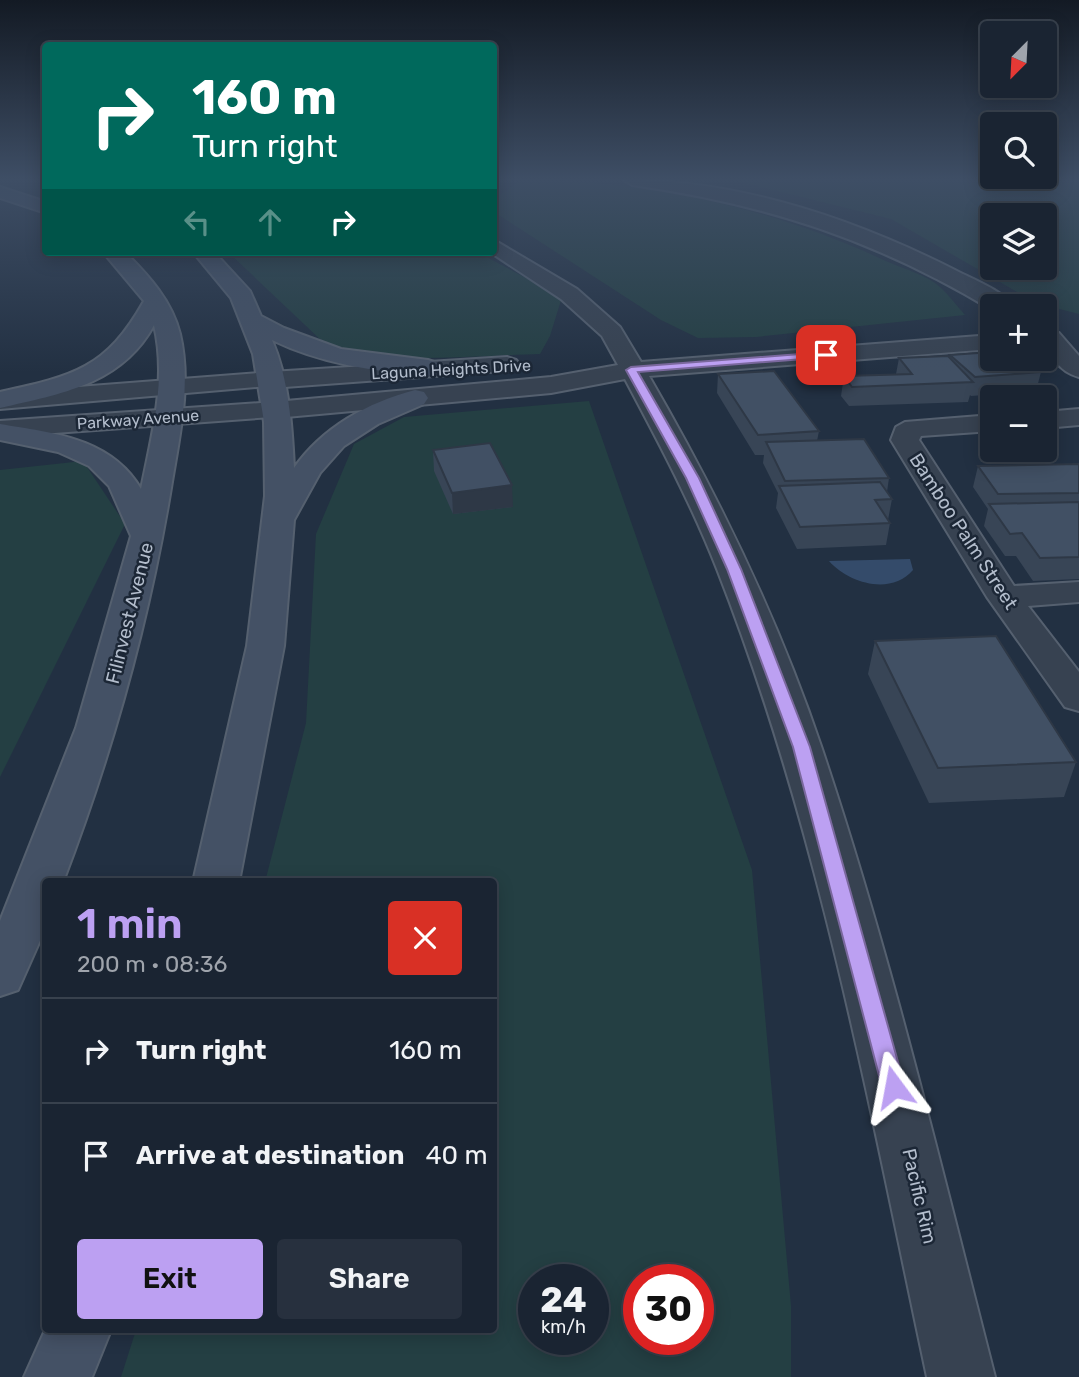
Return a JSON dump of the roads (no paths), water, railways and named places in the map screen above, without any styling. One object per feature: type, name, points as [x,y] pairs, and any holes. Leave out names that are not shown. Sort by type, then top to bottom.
[{"type":"main road","name":"Filinvest Avenue","points":[[0,976],[33,901],[111,685],[148,539],[171,402],[168,332],[146,285],[117,256]]},
{"type":"main road","points":[[207,256],[234,284],[265,349],[275,410],[279,520],[264,668],[217,878]]},
{"type":"main road","points":[[0,400],[73,382],[104,366],[129,345],[155,300]]},
{"type":"main road","points":[[252,320],[325,355],[365,363],[428,368]]},
{"type":"main road","points":[[279,520],[302,472],[338,435],[368,416],[415,398]]},
{"type":"main road","points":[[0,430],[62,444],[89,453],[99,460],[123,485],[148,539]]},
{"type":"main road","points":[[58,1377],[77,1333]]},
{"type":"street","points":[[886,244],[934,266],[982,294]]},
{"type":"street","name":"Pacific Rim","points":[[497,248],[569,294],[612,332],[693,478],[734,569],[801,747],[875,1010],[961,1377]]},
{"type":"street","points":[[1057,337],[1079,336]]},
{"type":"street","points":[[1057,340],[1079,348]]},
{"type":"street","name":"Laguna Heights Drive","points":[[275,410],[551,385],[631,370],[980,343]]},
{"type":"street","points":[[1057,348],[1079,369]]},
{"type":"street","name":"Laguna Heights Drive","points":[[271,380],[428,368],[551,363],[631,370]]},
{"type":"street","name":"Parkway Avenue","points":[[0,430],[171,402],[271,380]]},
{"type":"street","name":"Parkway Avenue","points":[[0,400],[171,402],[275,410]]},
{"type":"street","points":[[1057,419],[1079,418]]},
{"type":"street","name":"Bamboo Palm Street","points":[[980,424],[915,428],[906,433],[905,440],[1004,597],[1079,699]]},
{"type":"street","points":[[1004,597],[1079,592]]},
{"type":"water","points":[[910,559],[913,570],[893,583],[882,584],[858,580],[837,569],[829,561]]}]
